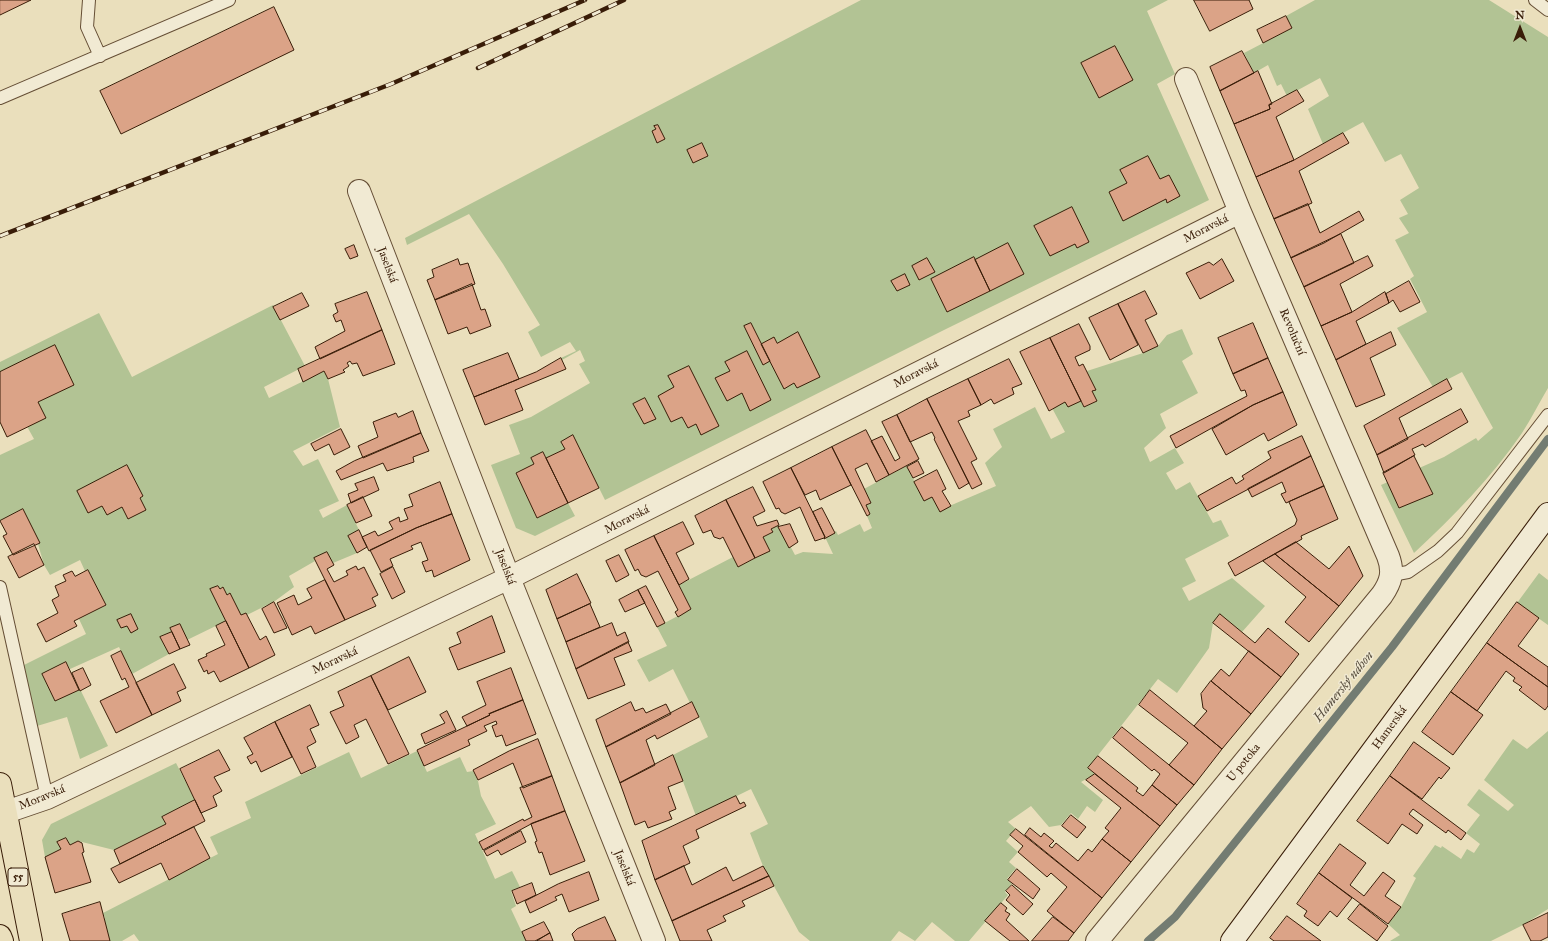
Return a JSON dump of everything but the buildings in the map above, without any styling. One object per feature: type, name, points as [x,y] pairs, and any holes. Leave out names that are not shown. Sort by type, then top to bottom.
[{"type":"main road","name":"55","points":[[0,784],[31,941]]},
{"type":"main road","points":[[0,936],[2,941]]},
{"type":"street","name":"Revoluční","points":[[1186,79],[1240,212],[1388,556],[1392,566],[1390,580]]},
{"type":"street","name":"Jaselská","points":[[359,191],[509,578],[654,941]]},
{"type":"street","name":"Moravská","points":[[6,812],[46,798],[509,578],[1240,212]]},
{"type":"street","name":"Hamerská","points":[[1232,941],[1548,514]]},
{"type":"street","name":"U potoka","points":[[1097,941],[1390,580]]},
{"type":"lane","points":[[89,0],[87,27],[100,56]]},
{"type":"lane","points":[[0,98],[229,0]]},
{"type":"lane","points":[[1535,0],[1548,10]]},
{"type":"lane","points":[[1390,580],[1408,572],[1438,551],[1457,534],[1548,415]]},
{"type":"lane","points":[[0,587],[46,798]]},
{"type":"green space","points":[[861,0],[1168,0],[1147,11],[1175,74],[1157,84],[1209,200],[944,330],[605,500],[573,436],[561,442],[565,449],[546,458],[543,453],[531,458],[534,464],[516,473],[537,518],[568,503],[575,516],[535,536],[516,528],[491,465],[520,454],[509,425],[531,417],[590,383],[579,364],[585,361],[580,350],[562,360],[561,358],[576,351],[570,342],[541,357],[528,332],[540,325],[503,264],[469,214],[407,245],[405,238]]},
{"type":"green space","points":[[1315,0],[1489,0],[1548,37],[1548,388],[1522,433],[1498,465],[1457,511],[1414,553],[1381,485],[1444,457],[1476,438],[1478,441],[1493,428],[1462,372],[1433,387],[1397,328],[1427,312],[1410,279],[1414,276],[1395,240],[1409,233],[1399,218],[1408,214],[1400,200],[1419,188],[1401,154],[1385,162],[1363,122],[1323,144],[1308,109],[1329,96],[1320,78],[1287,96],[1281,84],[1277,86],[1268,65],[1254,73],[1244,53],[1292,28],[1286,16]]},
{"type":"green space","points":[[273,305],[305,366],[264,387],[269,398],[324,371],[328,379],[340,427],[293,451],[303,466],[318,459],[339,501],[319,510],[323,518],[347,505],[359,530],[348,536],[357,553],[333,563],[327,553],[314,559],[315,561],[289,576],[294,587],[275,601],[247,615],[246,613],[241,616],[229,593],[227,595],[223,587],[220,589],[226,621],[187,640],[172,632],[160,637],[169,654],[132,674],[119,647],[70,669],[66,662],[42,674],[55,701],[80,689],[108,746],[80,759],[67,717],[37,726],[24,665],[86,634],[79,619],[106,605],[88,570],[85,571],[80,560],[50,575],[44,565],[39,543],[23,509],[0,521],[0,455],[34,439],[24,421],[0,403],[0,362],[99,313],[132,377]]},
{"type":"green space","points":[[1182,329],[1193,354],[1182,361],[1198,393],[1160,414],[1166,428],[1144,448],[1150,462],[1175,448],[1184,463],[1166,473],[1176,490],[1190,482],[1213,523],[1221,520],[1229,536],[1185,559],[1196,581],[1182,588],[1189,601],[1232,578],[1265,606],[1242,632],[1220,615],[1213,623],[1209,648],[1177,693],[1158,679],[1088,768],[1095,774],[1081,782],[1103,800],[1095,812],[1087,806],[1078,819],[1071,813],[1061,825],[1049,827],[1031,806],[1008,822],[1016,829],[1006,841],[1018,852],[1009,862],[1016,868],[1007,879],[1012,883],[1005,892],[1008,895],[969,941],[955,941],[932,922],[915,941],[899,931],[891,941],[810,941],[799,932],[763,866],[750,833],[768,824],[751,789],[696,816],[673,755],[708,737],[692,702],[690,703],[673,669],[649,682],[637,660],[667,646],[657,627],[691,609],[679,585],[733,557],[738,567],[769,551],[763,537],[773,532],[771,529],[779,525],[795,555],[803,552],[833,554],[825,537],[836,531],[838,535],[860,524],[864,532],[872,528],[867,516],[870,513],[866,505],[871,503],[864,489],[908,465],[914,481],[916,481],[925,498],[932,494],[940,510],[996,486],[985,463],[1002,447],[993,429],[1035,407],[1051,439],[1065,432],[1052,408],[1077,394],[1084,407],[1097,401],[1092,391],[1095,390],[1087,371],[1143,353],[1158,346],[1167,335]]},
{"type":"green space","points":[[1539,573],[1548,580],[1548,625],[1517,603]]},
{"type":"green space","points":[[1548,731],[1548,909],[1523,925],[1491,941],[1390,941],[1400,935],[1388,924],[1401,907],[1416,878],[1413,876],[1435,845],[1441,848],[1442,846],[1461,859],[1467,849],[1474,853],[1480,844],[1466,833],[1480,815],[1467,805],[1479,789],[1508,811],[1514,805],[1484,780],[1513,739],[1527,749]]},
{"type":"green space","points":[[417,751],[427,772],[460,757],[467,772],[473,771],[478,781],[481,796],[496,824],[475,834],[495,879],[512,871],[520,887],[511,891],[516,906],[511,909],[526,941],[139,941],[134,934],[122,941],[110,941],[103,919],[105,918],[103,913],[218,854],[210,837],[251,818],[245,802],[349,752],[361,778]]},
{"type":"green space","points":[[176,763],[195,800],[162,817],[166,824],[114,850],[78,841],[70,845],[66,838],[57,842],[61,849],[45,857],[42,840],[51,824]]},
{"type":"waterway","name":"Hamerský náhon","points":[[1148,941],[1175,917],[1392,647],[1548,439]]},
{"type":"railway","points":[[0,236],[391,84],[585,0]]},
{"type":"railway","points":[[478,68],[624,0]]}]
